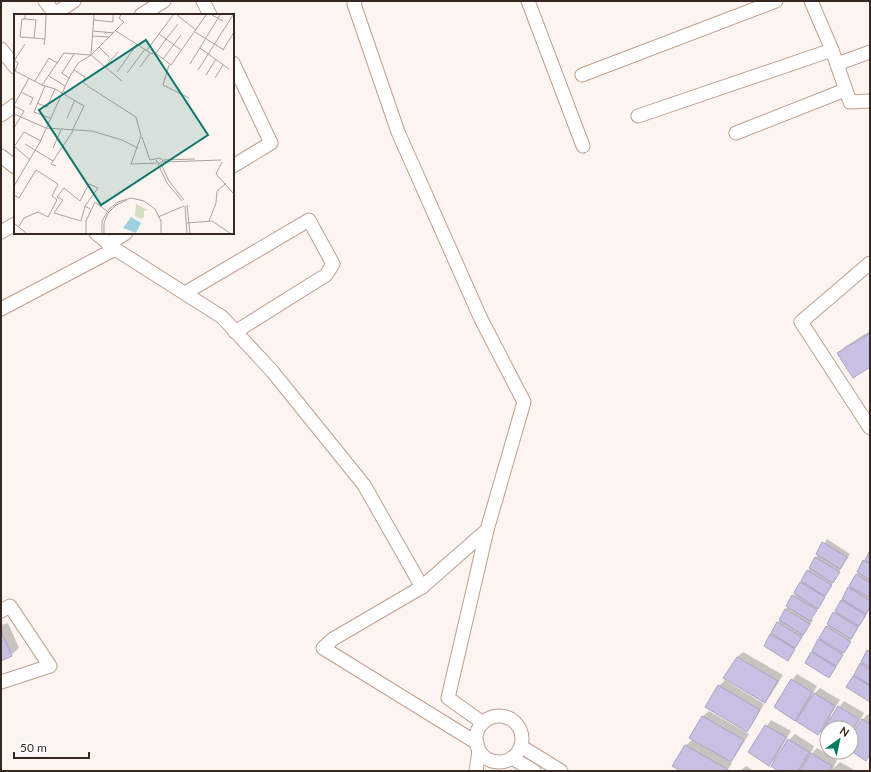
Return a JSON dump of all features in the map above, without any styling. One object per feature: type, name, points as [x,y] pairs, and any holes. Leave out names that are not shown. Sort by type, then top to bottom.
[{"type":"street","points":[[46,1],[55,14],[74,1]]},
{"type":"street","points":[[143,14],[164,1]]},
{"type":"street","points":[[203,1],[210,14]]},
{"type":"street","points":[[355,1],[354,4],[398,132],[481,319],[524,402],[487,530],[448,698],[483,723]]},
{"type":"street","points":[[529,1],[583,146]]},
{"type":"street","points":[[582,75],[776,1]]},
{"type":"street","points":[[812,1],[832,50],[850,102],[870,101]]},
{"type":"street","points":[[1,49],[14,66]]},
{"type":"street","points":[[638,116],[832,50]]},
{"type":"street","points":[[837,64],[870,52]]},
{"type":"street","points":[[234,67],[238,84],[271,143],[234,165]]},
{"type":"street","points":[[736,133],[845,90]]},
{"type":"street","points":[[1,115],[14,106]]},
{"type":"street","points":[[1,156],[14,166]]},
{"type":"street","points":[[185,293],[309,220],[333,264],[326,275],[235,332]]},
{"type":"street","points":[[1,232],[14,225]]},
{"type":"street","points":[[97,234],[112,246],[222,317],[272,372],[364,485],[422,587]]},
{"type":"street","points":[[1,309],[112,246],[125,234]]},
{"type":"street","points":[[870,263],[801,322],[870,428]]},
{"type":"street","points":[[476,771],[478,747],[479,729],[483,723],[497,716],[511,720],[521,731],[522,747],[512,758],[497,766],[484,756],[478,747],[323,648],[333,639],[422,587],[487,530]]},
{"type":"street","points":[[1,611],[10,606],[50,666],[1,682]]},
{"type":"street","points":[[522,747],[561,771]]},
{"type":"street","points":[[512,758],[534,771]]},
{"type":"building","points":[[870,333],[870,367],[853,378],[837,353]]},
{"type":"building","points":[[822,542],[847,557],[840,569],[816,554]]},
{"type":"building","points":[[870,550],[870,563],[865,560]]},
{"type":"building","points":[[815,557],[840,572],[833,583],[809,568]]},
{"type":"building","points":[[863,560],[870,564],[870,580],[857,572]]},
{"type":"building","points":[[807,570],[832,585],[825,596],[801,581]]},
{"type":"building","points":[[856,574],[870,583],[870,598],[849,586]]},
{"type":"building","points":[[800,582],[825,597],[818,609],[794,593]]},
{"type":"building","points":[[848,587],[870,601],[870,608],[866,614],[842,599]]},
{"type":"building","points":[[792,595],[817,610],[810,621],[786,606]]},
{"type":"building","points":[[841,600],[866,615],[859,626],[835,611]]},
{"type":"building","points":[[785,609],[810,624],[803,635],[779,620]]},
{"type":"building","points":[[833,612],[858,627],[851,639],[827,624]]},
{"type":"building","points":[[777,622],[802,637],[795,648],[771,633]]},
{"type":"building","points":[[826,626],[851,642],[844,653],[819,638]]},
{"type":"building","points":[[1,631],[12,656],[1,661]]},
{"type":"building","points":[[770,634],[795,649],[788,661],[764,646]]},
{"type":"building","points":[[818,639],[843,655],[836,666],[812,651]]},
{"type":"building","points":[[867,650],[870,652],[870,667],[861,662]]},
{"type":"building","points":[[811,652],[836,667],[829,678],[805,663]]},
{"type":"building","points":[[737,657],[778,681],[765,703],[723,678]]},
{"type":"building","points":[[860,663],[870,670],[870,685],[854,675]]},
{"type":"building","points":[[853,676],[870,686],[870,702],[846,687]]},
{"type":"building","points":[[791,679],[812,692],[795,721],[774,707]]},
{"type":"building","points":[[718,685],[760,710],[747,732],[705,707]]},
{"type":"building","points":[[814,693],[835,706],[827,720],[819,720],[818,735],[796,721]]},
{"type":"building","points":[[838,706],[859,719],[858,720],[829,720]]},
{"type":"building","points":[[702,716],[744,740],[731,762],[689,738]]},
{"type":"building","points":[[862,719],[870,724],[870,754],[866,761],[859,756],[859,724]]},
{"type":"building","points":[[765,725],[786,737],[769,766],[748,752]]},
{"type":"building","points":[[788,739],[809,752],[798,771],[778,771],[771,766]]},
{"type":"building","points":[[685,745],[727,769],[726,771],[680,771],[672,766]]},
{"type":"building","points":[[811,753],[819,758],[819,760],[822,760],[832,766],[829,771],[800,771]]}]
